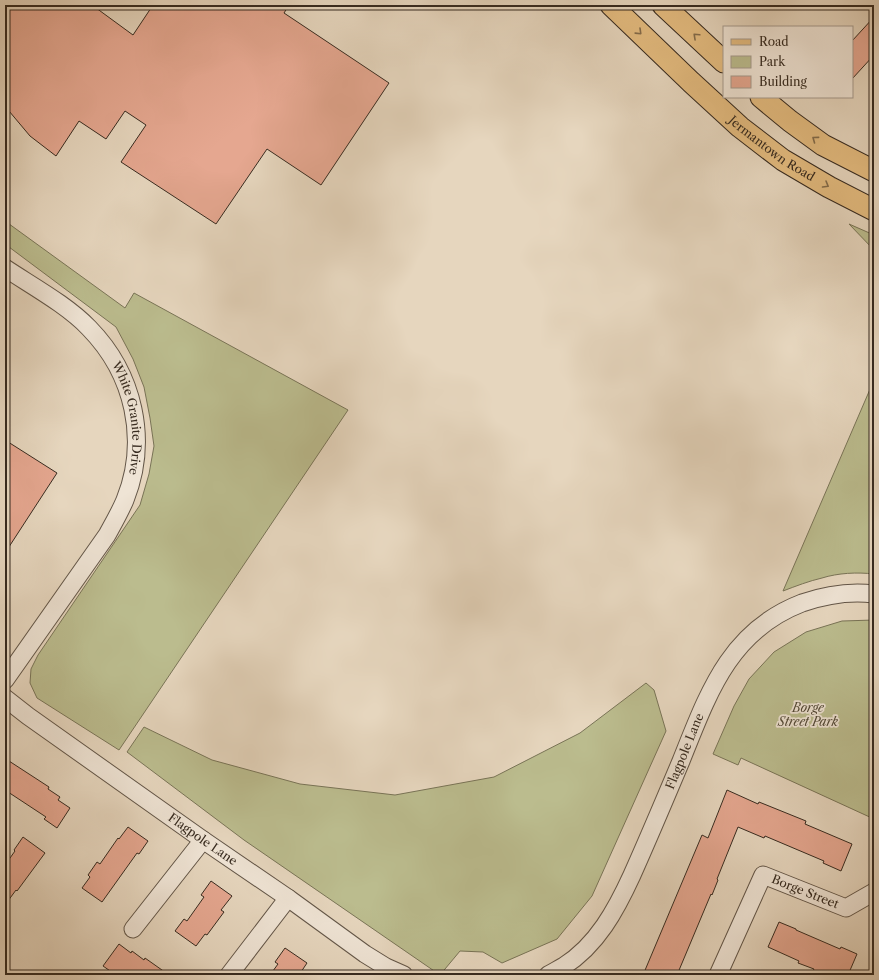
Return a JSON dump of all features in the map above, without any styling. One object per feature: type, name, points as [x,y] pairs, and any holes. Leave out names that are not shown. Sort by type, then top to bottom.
[{"type":"main road","name":"Jermantown Road","points":[[611,5],[740,127],[783,160],[829,187],[874,210]]},
{"type":"main road","points":[[663,5],[723,61]]},
{"type":"main road","points":[[762,98],[823,145],[874,171]]},
{"type":"street","name":"White Granite Drive","points":[[5,268],[72,313],[89,328],[113,357],[128,388],[135,420],[136,437],[136,452],[132,477],[118,516],[107,535],[5,680]]},
{"type":"street","name":"Flagpole Lane","points":[[548,975],[563,967],[585,948],[605,926],[632,875],[696,723],[716,681],[738,648],[750,635],[766,622],[789,608],[814,599],[840,594],[874,594]]},
{"type":"street","name":"Flagpole Lane","points":[[5,698],[202,840],[288,898],[366,954],[386,967],[404,975]]},
{"type":"street","points":[[133,929],[202,840]]},
{"type":"street","name":"Borge Street","points":[[724,973],[763,875],[846,908],[874,892]]},
{"type":"street","points":[[229,975],[288,898]]},
{"type":"green space","points":[[5,221],[125,308],[134,293],[348,410],[119,750],[37,698],[30,683],[31,669],[38,655],[140,505],[149,474],[154,446],[144,387],[133,359],[116,327],[5,244]]},
{"type":"green space","points":[[849,224],[874,235],[874,250]]},
{"type":"green space","points":[[874,380],[874,574],[854,573],[834,575],[783,591]]},
{"type":"green space","name":"Borge Street Park","points":[[874,620],[874,819],[741,758],[738,765],[713,754],[734,706],[749,679],[774,652],[806,632],[842,621]]},
{"type":"green space","points":[[646,683],[654,690],[666,731],[592,896],[557,939],[502,963],[483,952],[460,951],[440,975],[244,840],[127,752],[144,727],[212,760],[300,784],[395,795],[494,777],[580,733]]},
{"type":"building","points":[[5,5],[92,5],[133,35],[153,5],[289,5],[284,13],[389,83],[321,185],[267,149],[216,224],[121,162],[146,125],[125,111],[106,139],[79,121],[56,156],[30,136],[9,111],[5,96]]},
{"type":"building","points":[[874,17],[874,55],[853,78],[853,40]]},
{"type":"building","points":[[5,440],[57,473],[5,553]]},
{"type":"building","points":[[9,761],[49,787],[48,789],[60,797],[58,800],[70,808],[57,828],[44,819],[46,817],[5,790],[5,769]]},
{"type":"building","points":[[727,790],[758,804],[759,802],[806,821],[805,824],[852,844],[841,871],[823,863],[824,861],[765,836],[764,838],[738,827],[712,895],[711,894],[677,975],[643,975],[702,835],[708,838]]},
{"type":"building","points":[[128,827],[148,841],[139,854],[137,853],[102,902],[82,888],[90,877],[88,875],[97,862],[100,864],[118,838],[119,839]]},
{"type":"building","points":[[23,837],[45,853],[5,905],[5,865]]},
{"type":"building","points":[[211,881],[232,896],[221,910],[224,912],[207,935],[205,934],[196,946],[175,931],[184,919],[187,921],[204,897],[201,895]]},
{"type":"building","points":[[779,922],[840,949],[841,947],[857,954],[848,975],[822,975],[813,971],[814,969],[798,963],[799,961],[768,947]]},
{"type":"building","points":[[119,944],[144,960],[145,958],[169,975],[116,975],[103,966]]},
{"type":"building","points":[[285,948],[307,963],[299,975],[270,975],[278,964],[275,962]]}]
